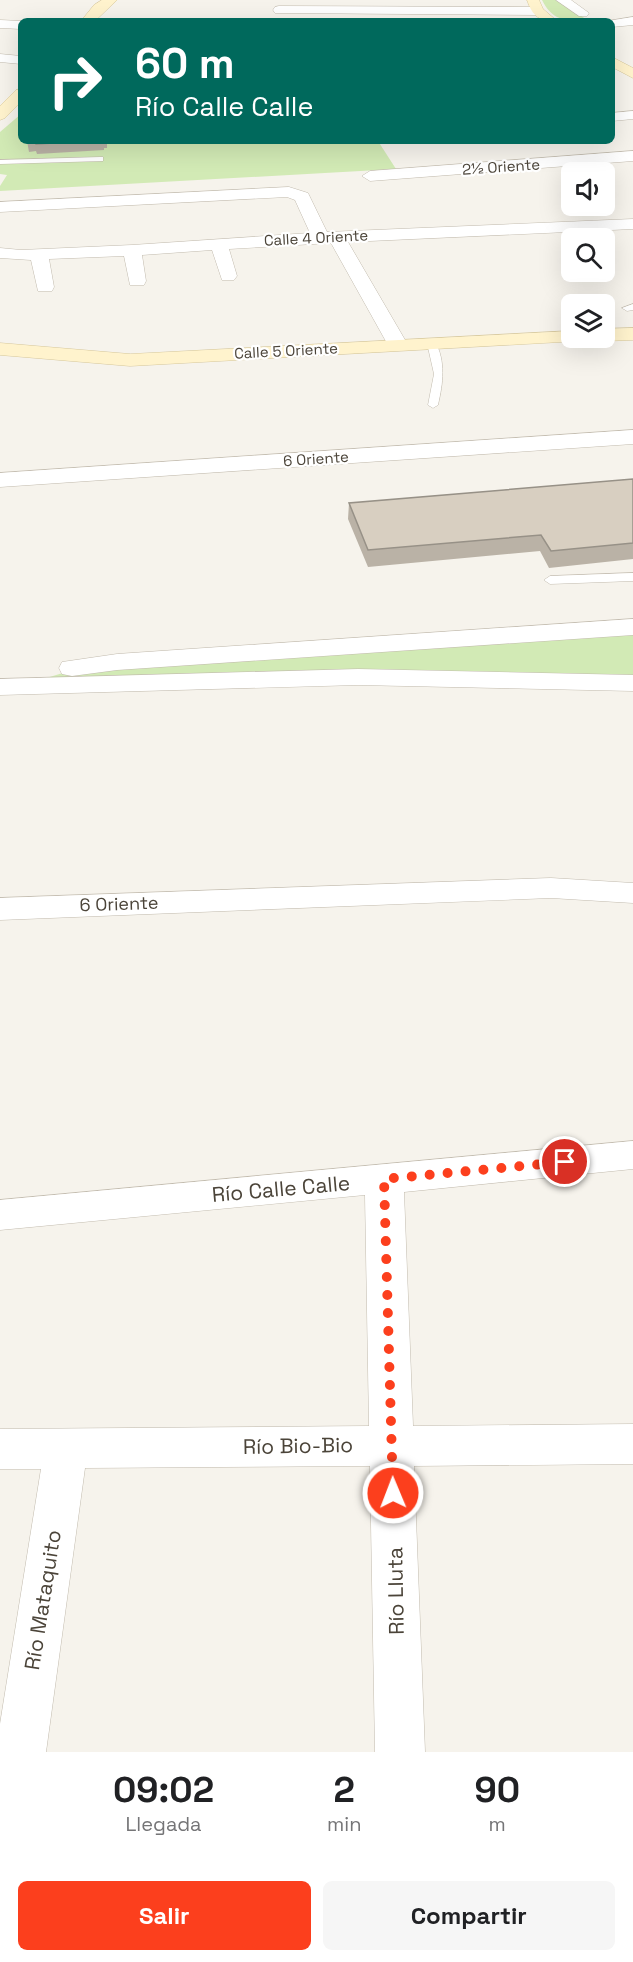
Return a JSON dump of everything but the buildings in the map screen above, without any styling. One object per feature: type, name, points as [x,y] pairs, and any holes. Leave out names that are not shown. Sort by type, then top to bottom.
[{"type":"main road","points":[[91,18],[99,8],[111,0]]},
{"type":"main road","points":[[535,6],[547,18]]},
{"type":"main road","points":[[615,58],[633,55]]},
{"type":"main road","points":[[615,61],[633,74]]},
{"type":"main road","points":[[1,113],[18,96]]},
{"type":"main road","points":[[1,113],[18,111]]},
{"type":"main road","points":[[615,335],[633,334]]},
{"type":"main road","name":"Calle 5 Oriente","points":[[0,349],[96,359],[130,360],[561,337]]},
{"type":"street","points":[[562,0],[583,12]]},
{"type":"street","points":[[278,10],[422,10],[535,6]]},
{"type":"street","points":[[615,23],[633,21]]},
{"type":"street","points":[[0,24],[18,25]]},
{"type":"street","points":[[0,58],[18,60]]},
{"type":"street","points":[[615,117],[633,115]]},
{"type":"street","name":"2½ Oriente","points":[[370,176],[501,168],[633,156]]},
{"type":"street","points":[[0,207],[289,192],[302,197],[398,345]]},
{"type":"street","name":"Calle 4 Oriente","points":[[0,254],[132,250],[329,237],[633,224]]},
{"type":"street","points":[[219,244],[228,276]]},
{"type":"street","points":[[132,250],[137,281]]},
{"type":"street","points":[[39,254],[45,287]]},
{"type":"street","name":"6 Oriente","points":[[0,480],[633,437]]},
{"type":"street","points":[[3,687],[59,670],[117,662],[633,627]]},
{"type":"street","points":[[3,687],[358,677],[633,683]]},
{"type":"street","name":"6 Oriente","points":[[0,909],[551,888],[633,893]]},
{"type":"street","name":"Río Calle Calle","points":[[0,1215],[633,1155]]},
{"type":"street","name":"Río Lluta","points":[[384,1179],[400,1752]]},
{"type":"street","name":"Río Bio-Bio","points":[[0,1449],[633,1444]]},
{"type":"street","name":"Río Mataquito","points":[[21,1752],[66,1449]]},
{"type":"lane","points":[[0,162],[100,159]]},
{"type":"lane","points":[[432,343],[439,359],[440,369],[433,405]]},
{"type":"lane","points":[[550,580],[633,578]]},
{"type":"green space","points":[[542,0],[556,0],[584,18],[559,18],[546,7]]},
{"type":"green space","points":[[18,117],[18,144],[380,144],[396,169],[0,191],[0,186],[7,175],[0,174],[0,132]]},
{"type":"green space","points":[[633,631],[633,678],[30,683],[66,672]]},
{"type":"route","points":[[393,1493],[384,1179],[565,1162]]}]
